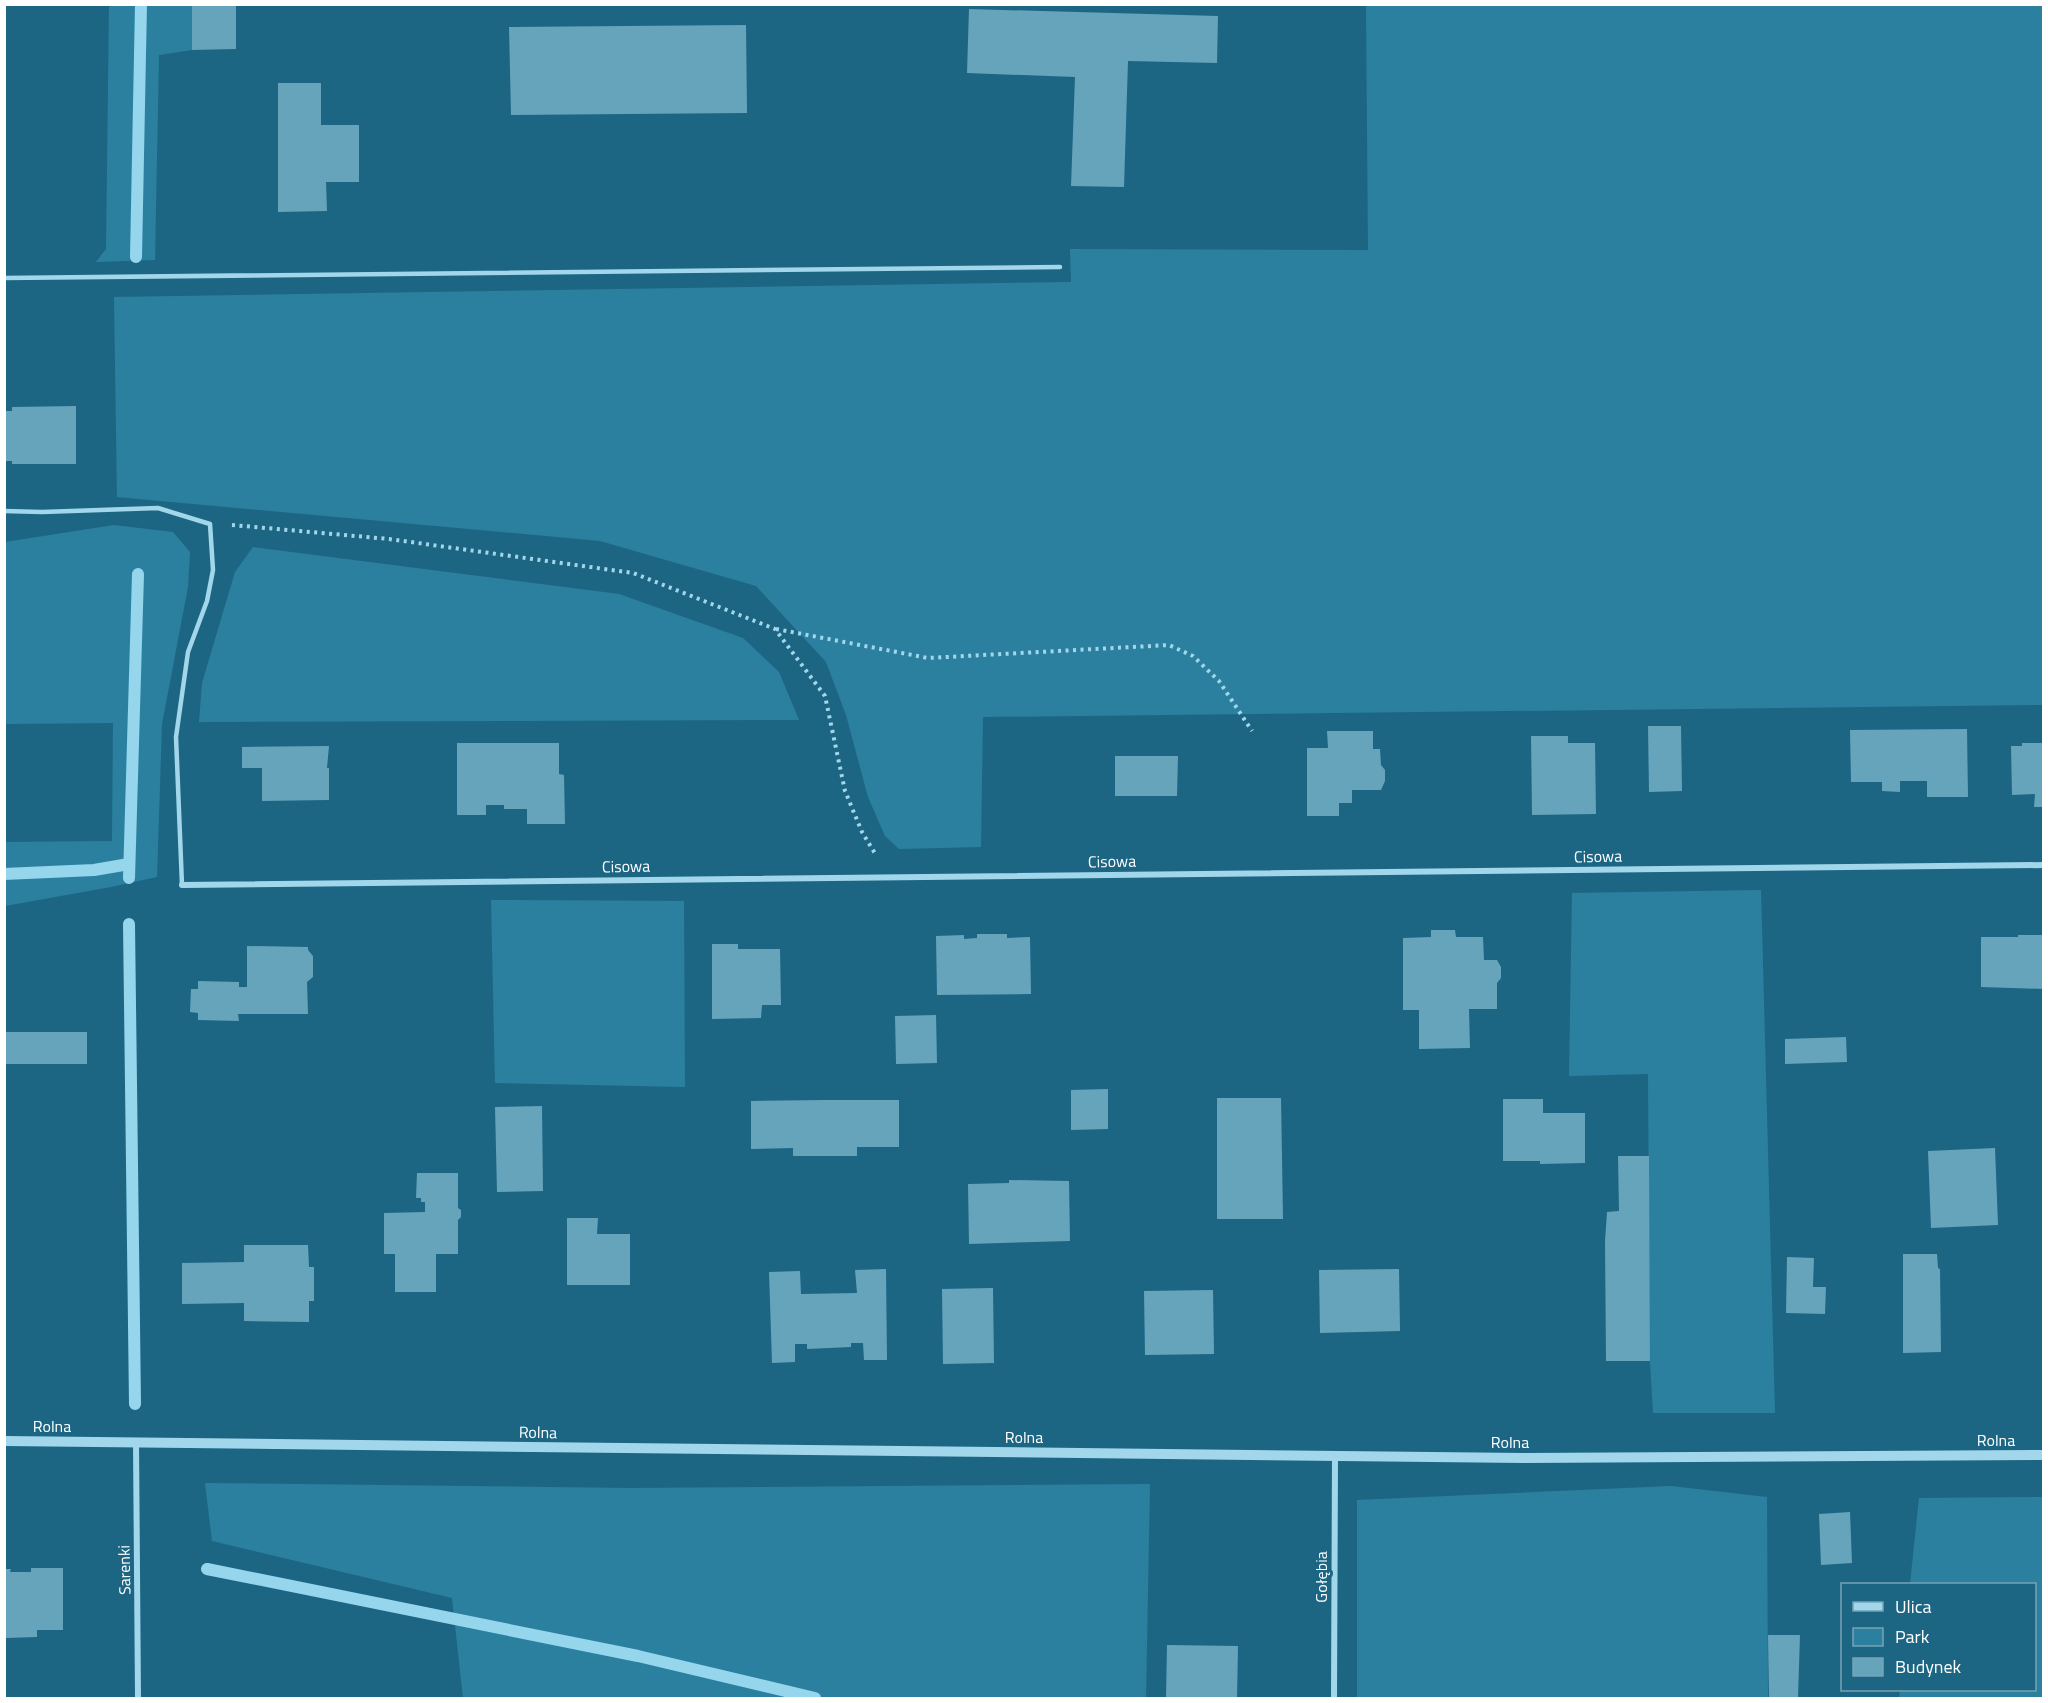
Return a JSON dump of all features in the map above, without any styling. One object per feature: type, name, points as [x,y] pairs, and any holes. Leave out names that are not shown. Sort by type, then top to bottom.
[{"type":"street","name":"Cisowa","points":[[182,885],[2043,865]]},
{"type":"street","name":"Rolna","points":[[4,1441],[1535,1458],[2043,1455]]},
{"type":"street","name":"Sarenki","points":[[136,1442],[138,1698]]},
{"type":"street","name":"Gołębia","points":[[1334,1698],[1335,1455]]},
{"type":"lane","points":[[4,278],[1060,267]]},
{"type":"lane","points":[[4,511],[158,508],[210,524],[213,570],[207,601],[188,652],[177,737],[182,885]]},
{"type":"path","points":[[210,524],[389,539],[633,573],[775,629],[928,658],[1169,645],[1193,656],[1219,681],[1252,731]]},
{"type":"path","points":[[775,629],[825,696],[845,791],[861,832],[890,877]]},
{"type":"green space","points":[[109,5],[277,5],[192,6],[192,50],[159,55],[155,260],[96,262],[106,249]]},
{"type":"green space","points":[[1366,5],[2043,5],[2043,705],[983,717],[981,847],[899,849],[885,836],[868,797],[846,715],[826,662],[756,586],[600,541],[117,497],[114,297],[1071,282],[1070,249],[1368,250]]},
{"type":"green space","points":[[114,525],[173,532],[190,552],[188,587],[162,724],[157,877],[5,906],[5,842],[112,841],[113,723],[5,724],[5,542]]},
{"type":"green space","points":[[253,547],[619,594],[743,638],[779,672],[799,720],[199,722],[202,683],[235,572]]},
{"type":"green space","points":[[1761,890],[1775,1413],[1653,1413],[1650,1361],[1648,1074],[1569,1076],[1572,893]]},
{"type":"green space","points":[[491,900],[684,901],[685,1087],[495,1083]]},
{"type":"green space","points":[[205,1483],[629,1488],[1150,1484],[1146,1698],[463,1698],[452,1598],[212,1541]]},
{"type":"green space","points":[[1671,1486],[1767,1497],[1768,1698],[1357,1698],[1357,1500]]},
{"type":"green space","points":[[2043,1497],[2043,1698],[1899,1698],[1900,1691],[2036,1691],[2036,1583],[1910,1583],[1919,1498]]},
{"type":"building","points":[[236,5],[236,49],[192,50],[192,6]]},
{"type":"building","points":[[969,9],[1218,16],[1217,63],[1128,61],[1124,187],[1071,186],[1075,77],[967,73]]},
{"type":"building","points":[[746,25],[747,113],[511,115],[509,27]]},
{"type":"building","points":[[278,83],[321,83],[321,125],[359,125],[359,182],[326,182],[327,211],[278,212]]},
{"type":"building","points":[[76,406],[76,464],[12,464],[12,461],[4,461],[4,411],[12,411],[12,407]]},
{"type":"building","points":[[1648,726],[1681,726],[1682,791],[1649,792]]},
{"type":"building","points":[[1967,729],[1968,797],[1927,797],[1927,781],[1900,781],[1900,792],[1882,791],[1882,782],[1851,782],[1850,730]]},
{"type":"building","points":[[1327,731],[1373,731],[1373,749],[1380,749],[1385,781],[1381,790],[1352,790],[1352,803],[1339,803],[1339,816],[1307,816],[1307,748],[1328,748]]},
{"type":"building","points":[[1531,736],[1568,736],[1568,743],[1595,743],[1596,814],[1532,815]]},
{"type":"building","points":[[457,743],[559,743],[559,774],[564,775],[565,824],[527,824],[527,809],[504,809],[504,805],[486,805],[486,815],[457,815]]},
{"type":"building","points":[[2022,743],[2044,743],[2044,807],[2034,807],[2035,794],[2012,795],[2011,746],[2022,746]]},
{"type":"building","points":[[329,746],[327,768],[329,768],[329,800],[262,801],[262,768],[242,768],[242,747]]},
{"type":"building","points":[[1115,756],[1178,756],[1177,796],[1115,796]]},
{"type":"building","points":[[1431,930],[1455,930],[1456,937],[1483,937],[1484,960],[1497,960],[1501,967],[1501,978],[1497,983],[1497,1009],[1469,1009],[1470,1048],[1419,1049],[1419,1010],[1403,1010],[1403,938],[1431,937]]},
{"type":"building","points":[[977,934],[1007,934],[1007,938],[1030,937],[1031,994],[937,995],[936,936],[964,935],[964,939],[977,938]]},
{"type":"building","points":[[2018,935],[2044,935],[2044,989],[1981,987],[1981,937],[2018,937]]},
{"type":"building","points":[[712,944],[738,944],[738,949],[780,949],[781,1005],[762,1005],[761,1018],[712,1019]]},
{"type":"building","points":[[247,946],[308,947],[313,956],[313,977],[307,982],[308,1014],[238,1014],[239,1021],[198,1020],[198,1013],[190,1012],[191,989],[198,989],[198,981],[239,982],[239,987],[247,987]]},
{"type":"building","points":[[936,1015],[937,1063],[896,1064],[895,1016]]},
{"type":"building","points":[[4,1032],[87,1032],[87,1064],[4,1064]]},
{"type":"building","points":[[1846,1037],[1847,1062],[1785,1064],[1785,1039]]},
{"type":"building","points":[[1108,1089],[1108,1129],[1071,1130],[1071,1090]]},
{"type":"building","points":[[1217,1098],[1281,1098],[1283,1219],[1217,1219]]},
{"type":"building","points":[[1503,1099],[1543,1099],[1543,1113],[1585,1113],[1585,1163],[1540,1164],[1540,1161],[1503,1161]]},
{"type":"building","points":[[899,1100],[899,1147],[857,1147],[857,1156],[793,1156],[793,1148],[751,1149],[751,1101]]},
{"type":"building","points":[[542,1106],[543,1191],[497,1192],[495,1107]]},
{"type":"building","points":[[1995,1148],[1998,1225],[1931,1228],[1928,1151]]},
{"type":"building","points":[[1618,1156],[1649,1156],[1650,1361],[1606,1361],[1605,1241],[1607,1212],[1619,1211]]},
{"type":"building","points":[[417,1173],[458,1173],[458,1208],[461,1210],[461,1217],[458,1220],[458,1254],[436,1254],[436,1292],[395,1292],[395,1254],[384,1254],[384,1213],[425,1212],[425,1202],[421,1202],[421,1198],[416,1198]]},
{"type":"building","points":[[1009,1180],[1069,1181],[1070,1241],[969,1244],[968,1184],[1009,1183]]},
{"type":"building","points":[[567,1218],[598,1218],[597,1234],[630,1234],[630,1285],[567,1285]]},
{"type":"building","points":[[244,1245],[308,1245],[309,1267],[314,1267],[314,1301],[309,1301],[309,1322],[244,1321],[244,1303],[182,1304],[182,1263],[244,1262]]},
{"type":"building","points":[[1903,1254],[1937,1254],[1940,1269],[1941,1352],[1903,1353]]},
{"type":"building","points":[[1787,1257],[1814,1258],[1813,1287],[1826,1287],[1825,1314],[1786,1313]]},
{"type":"building","points":[[886,1269],[887,1360],[864,1360],[863,1343],[851,1343],[851,1347],[807,1349],[807,1344],[795,1344],[795,1362],[772,1363],[769,1272],[800,1271],[801,1294],[857,1293],[855,1270]]},
{"type":"building","points":[[1399,1269],[1400,1331],[1320,1333],[1319,1270]]},
{"type":"building","points":[[993,1288],[994,1363],[943,1364],[942,1289]]},
{"type":"building","points":[[1213,1290],[1214,1354],[1145,1355],[1144,1291]]},
{"type":"building","points":[[1850,1512],[1852,1563],[1821,1565],[1819,1514]]},
{"type":"building","points":[[31,1568],[63,1568],[63,1630],[37,1630],[37,1637],[6,1638],[4,1569],[11,1569],[10,1572],[31,1572]]},
{"type":"building","points":[[1768,1635],[1800,1635],[1798,1697],[1769,1697]]},
{"type":"building","points":[[1167,1645],[1238,1646],[1237,1698],[1166,1698]]},
{"type":"waterway","points":[[136,257],[141,4]]},
{"type":"waterway","points":[[129,878],[138,574]]},
{"type":"waterway","points":[[4,874],[94,870],[129,864]]},
{"type":"waterway","points":[[129,924],[135,1404]]},
{"type":"waterway","points":[[207,1569],[638,1656],[815,1698]]}]
